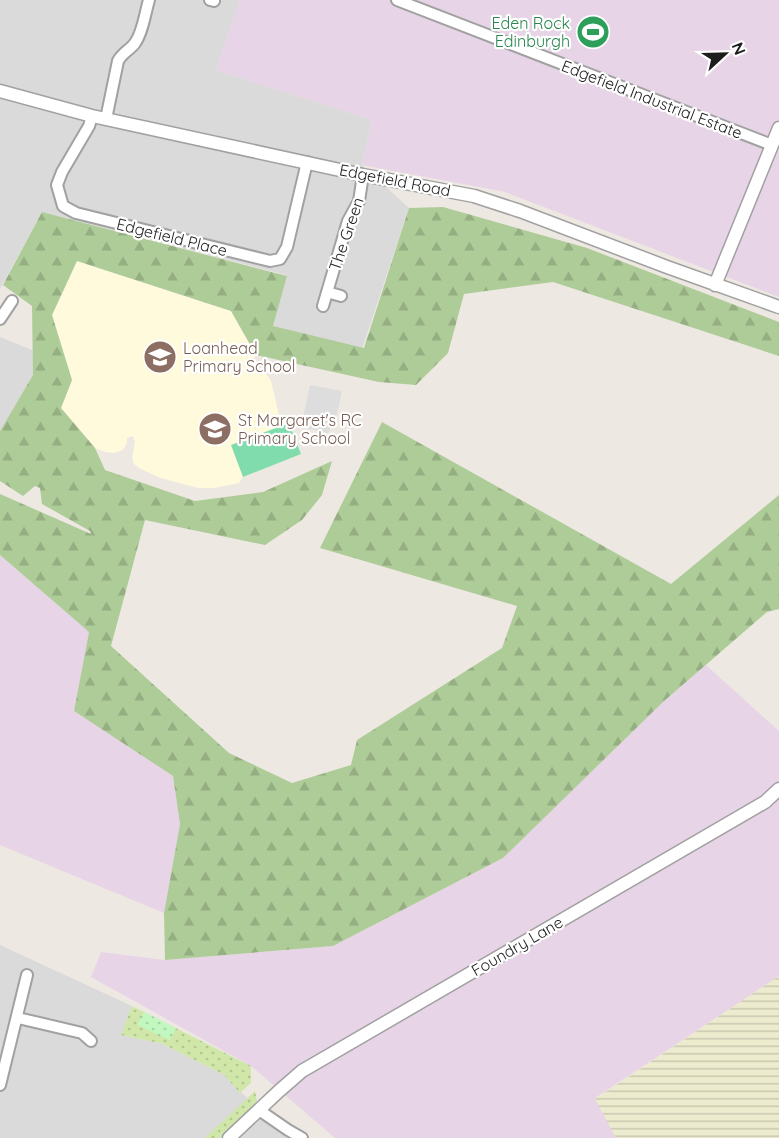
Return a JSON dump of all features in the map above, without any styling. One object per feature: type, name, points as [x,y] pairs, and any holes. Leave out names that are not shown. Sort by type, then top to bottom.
[{"type":"street","points":[[106,119],[117,61],[138,38],[149,0]]},
{"type":"street","name":"Edgefield Industrial Estate","points":[[397,0],[772,145]]},
{"type":"street","name":"Edgefield Road","points":[[0,91],[92,116],[363,175],[474,196],[779,308]]},
{"type":"street","name":"Edgefield Place","points":[[92,116],[89,126],[62,172],[57,185],[63,206],[76,213],[270,261],[280,259],[287,247],[307,162]]},
{"type":"street","points":[[715,285],[779,128]]},
{"type":"street","name":"The Green","points":[[323,306],[348,221],[358,201],[363,175]]},
{"type":"street","name":"The Green","points":[[327,292],[341,296]]},
{"type":"street","points":[[0,319],[12,301]]},
{"type":"street","name":"Foundry Lane","points":[[229,1138],[302,1071],[765,802],[779,789]]},
{"type":"street","points":[[0,1085],[27,975]]},
{"type":"street","points":[[18,1018],[82,1033],[91,1041]]},
{"type":"street","points":[[259,1110],[302,1138]]},
{"type":"shaded area","points":[[0,0],[240,0],[216,70],[372,120],[362,165],[409,208],[361,352],[273,326],[286,275],[42,212],[0,289]]},
{"type":"shaded area","points":[[240,0],[779,0],[779,297],[505,192],[362,165],[372,120],[216,70]]},
{"type":"shaded area","name":"Loanhead Primary School","points":[[77,261],[231,311],[256,355],[251,370],[261,371],[271,381],[279,415],[289,423],[301,454],[243,477],[239,483],[215,488],[199,488],[158,477],[139,468],[134,464],[132,458],[135,442],[133,436],[127,438],[123,450],[114,453],[95,448],[61,408],[72,380],[52,315]]},
{"type":"shaded area","points":[[0,337],[37,352],[33,375],[0,431]]},
{"type":"shaded area","points":[[310,385],[342,391],[337,414],[328,433],[301,427]]},
{"type":"shaded area","points":[[0,555],[89,632],[74,711],[173,776],[180,824],[164,913],[0,845]]},
{"type":"shaded area","points":[[706,665],[779,731],[779,976],[595,1098],[616,1138],[335,1138],[251,1066],[91,977],[101,952],[165,960],[333,946],[503,858],[663,702]]},
{"type":"shaded area","points":[[0,945],[132,1006],[122,1035],[163,1044],[224,1075],[287,1138],[0,1138]]},
{"type":"green space","points":[[443,207],[587,248],[779,322],[779,356],[553,282],[464,294],[448,353],[416,385],[379,382],[256,355],[231,311],[77,261],[52,315],[72,380],[61,408],[95,448],[105,470],[195,501],[263,492],[332,461],[322,495],[302,520],[265,545],[145,520],[111,646],[229,753],[292,783],[351,765],[357,740],[502,648],[517,606],[320,548],[382,422],[671,584],[779,495],[779,609],[767,612],[663,702],[503,858],[333,946],[165,960],[164,913],[180,824],[173,776],[74,711],[89,632],[0,555],[0,494],[91,534],[90,531],[42,504],[40,488],[35,486],[23,496],[0,481],[0,431],[33,375],[32,306],[3,285],[42,212],[287,276],[273,326],[364,348],[409,208]]},
{"type":"green space","points":[[289,423],[301,454],[243,477],[231,445]]},
{"type":"green space","points":[[779,976],[779,1138],[616,1138],[595,1099]]},
{"type":"green space","points":[[132,1006],[251,1066],[251,1083],[240,1093],[224,1075],[163,1044],[121,1035]]},
{"type":"green space","points":[[144,1012],[176,1028],[170,1040],[137,1025]]},
{"type":"green space","points":[[255,1091],[257,1101],[219,1138],[205,1138]]},
{"type":"place","name":"Eden Rock Edinburgh","points":[[593,32]]},
{"type":"place","name":"Loanhead Primary School","points":[[160,357]]},
{"type":"place","name":"St Margaret's RC Primary School","points":[[215,429]]}]
